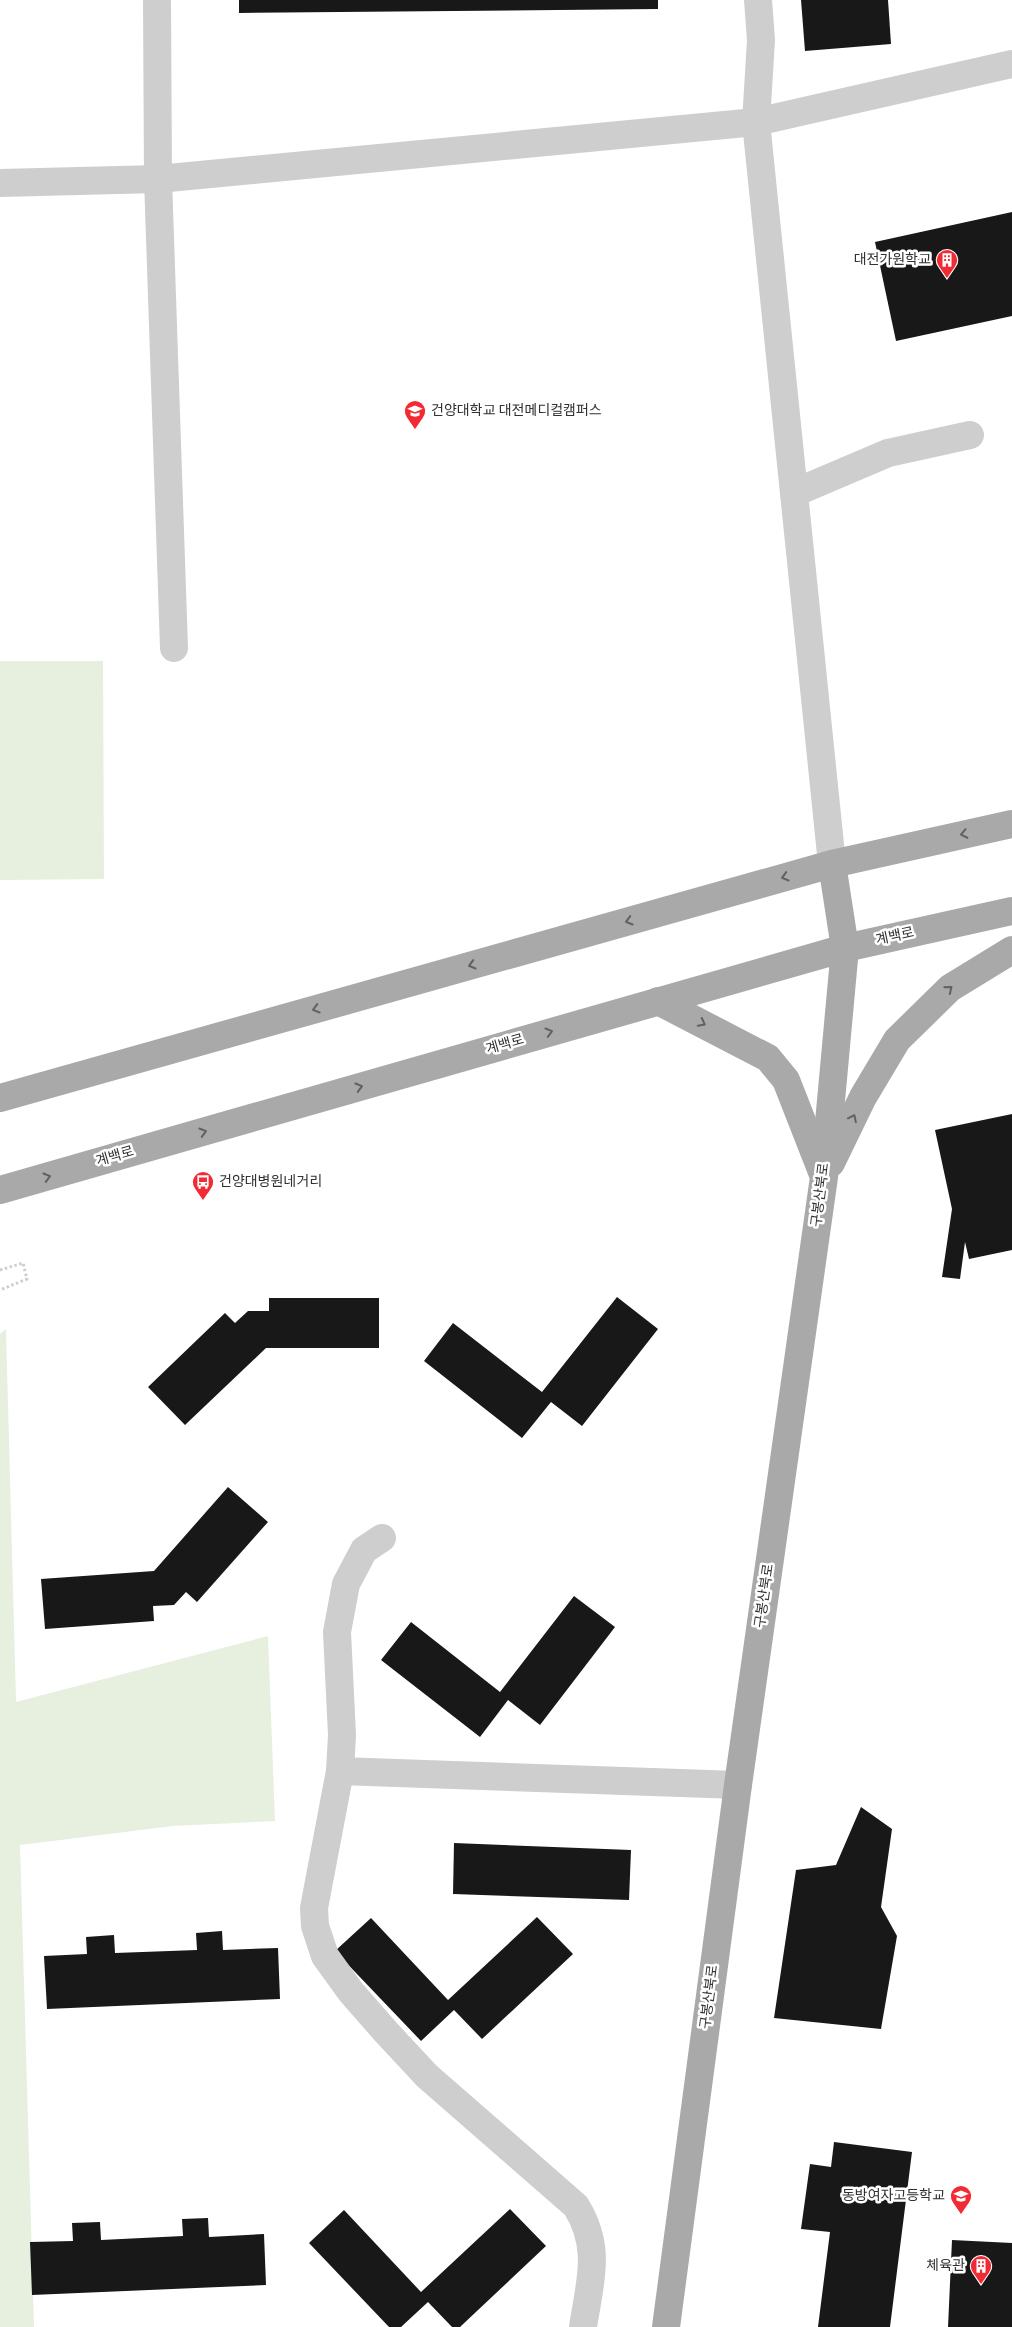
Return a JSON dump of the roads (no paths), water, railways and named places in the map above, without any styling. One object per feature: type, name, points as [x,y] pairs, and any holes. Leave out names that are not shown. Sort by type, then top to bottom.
[{"type":"main road","points":[[0,1098],[832,864],[1012,824]]},
{"type":"main road","name":"구봉산북로","points":[[666,2327],[738,1786],[824,1178],[845,948],[832,864]]},
{"type":"main road","name":"계백로","points":[[0,1190],[845,948],[1012,912]]},
{"type":"main road","points":[[824,1178],[863,1097],[897,1040],[950,988],[1012,950]]},
{"type":"main road","points":[[658,1001],[768,1058],[786,1080],[824,1178]]},
{"type":"lane","points":[[157,0],[158,179],[174,648]]},
{"type":"lane","points":[[758,0],[761,40],[756,122],[832,864]]},
{"type":"lane","points":[[0,183],[158,179],[756,122],[1012,64]]},
{"type":"lane","points":[[794,493],[888,453],[970,435]]},
{"type":"lane","points":[[382,1538],[364,1550],[346,1584],[337,1632],[342,1719],[340,1771],[314,1908],[315,1926],[325,1956],[351,1992],[428,2076],[576,2206],[587,2223],[592,2242],[592,2265],[583,2327]]},
{"type":"lane","points":[[340,1771],[738,1786]]},
{"type":"place","name":"대전가원학교","points":[[947,279]]},
{"type":"place","name":"건양대학교 대전메디컬캠퍼스","points":[[415,430]]},
{"type":"place","name":"건양대병원네거리","points":[[203,1201]]},
{"type":"place","name":"동방여자고등학교","points":[[961,2215]]},
{"type":"place","name":"체육관","points":[[981,2285]]}]
